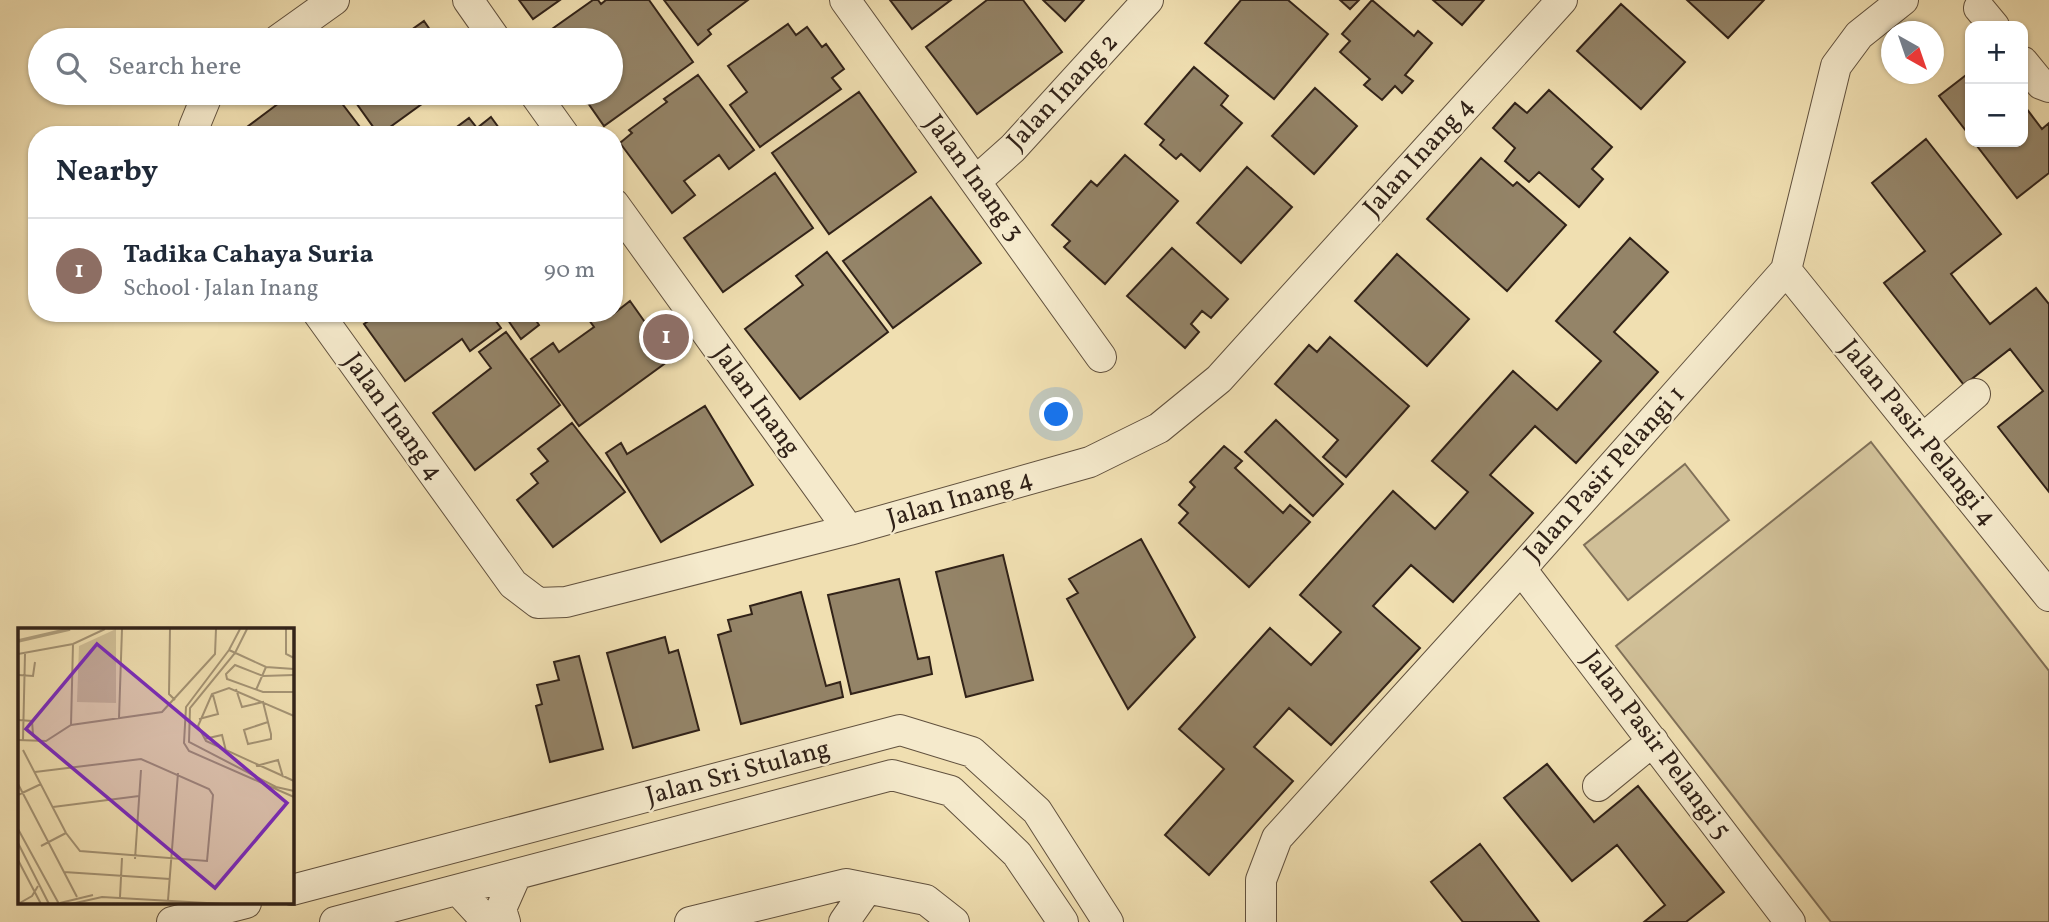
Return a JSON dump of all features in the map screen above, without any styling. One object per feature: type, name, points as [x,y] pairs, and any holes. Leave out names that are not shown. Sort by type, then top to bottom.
[{"type":"street","points":[[295,28],[334,0]]},
{"type":"street","points":[[468,0],[488,28]]},
{"type":"street","name":"Jalan Inang 3","points":[[845,0],[1101,357]]},
{"type":"street","name":"Jalan Inang 2","points":[[976,181],[1013,148],[1148,0]]},
{"type":"street","name":"Jalan Inang 4","points":[[324,322],[513,584],[538,603],[566,602],[849,530],[1090,462],[1158,428],[1219,379],[1562,0]]},
{"type":"street","name":"Jalan Pasir Pelangi 1","points":[[1261,922],[1261,880],[1277,838],[1521,569],[1786,270],[1836,66],[1859,35],[1903,0]]},
{"type":"street","points":[[2028,68],[2040,84],[2049,87]]},
{"type":"street","points":[[194,126],[203,105]]},
{"type":"street","points":[[543,105],[558,126]]},
{"type":"street","name":"Jalan Inang","points":[[623,216],[849,530]]},
{"type":"street","name":"Jalan Pasir Pelangi 4","points":[[1786,270],[2044,579]]},
{"type":"street","points":[[1924,438],[1975,394]]},
{"type":"street","name":"Jalan Pasir Pelangi 5","points":[[1521,569],[1790,922]]},
{"type":"street","name":"Jalan Sri Stulang","points":[[294,889],[900,730],[972,752],[1037,811],[1108,922]]},
{"type":"street","points":[[1598,786],[1653,741]]},
{"type":"street","name":"Jalan Sri Stulang","points":[[335,922],[892,775],[951,791],[1017,854],[1063,922]]},
{"type":"street","points":[[505,922],[501,909],[516,875]]},
{"type":"street","points":[[691,922],[846,884],[926,900],[954,922]]},
{"type":"street","points":[[844,922],[867,889]]},
{"type":"street","points":[[458,890],[482,916],[484,922]]},
{"type":"street","points":[[172,922],[242,904]]},
{"type":"shaded area","points":[[1871,442],[2049,671],[2049,922],[1831,922],[1616,646]]},
{"type":"shaded area","points":[[1685,464],[1729,520],[1628,600],[1584,545]]},
{"type":"building","points":[[519,0],[560,0],[533,19]]},
{"type":"building","points":[[593,0],[598,0],[601,4],[606,0],[649,0],[693,62],[604,126],[589,105],[623,105],[623,28],[553,28]]},
{"type":"building","points":[[664,0],[748,0],[708,30],[711,34],[698,45]]},
{"type":"building","points":[[890,0],[951,0],[912,29]]},
{"type":"building","points":[[987,0],[1023,0],[1062,52],[977,114],[926,47]]},
{"type":"building","points":[[1043,0],[1084,0],[1065,21]]},
{"type":"building","points":[[1241,0],[1288,0],[1328,34],[1274,99],[1205,43]]},
{"type":"building","points":[[1340,0],[1359,0],[1350,9]]},
{"type":"building","points":[[1372,0],[1414,36],[1418,31],[1432,43],[1405,75],[1413,81],[1402,93],[1395,86],[1382,100],[1364,85],[1370,79],[1340,52],[1350,41],[1342,34]]},
{"type":"building","points":[[1433,0],[1484,0],[1462,25]]},
{"type":"building","points":[[1687,0],[1764,0],[1728,38]]},
{"type":"building","points":[[1621,4],[1685,62],[1641,109],[1577,51]]},
{"type":"building","points":[[424,21],[429,28],[414,28]]},
{"type":"building","points":[[788,24],[796,35],[807,27],[822,47],[826,44],[844,69],[832,78],[841,89],[760,147],[730,105],[747,92],[728,66]]},
{"type":"building","points":[[1194,67],[1228,96],[1221,105],[1242,123],[1200,171],[1181,154],[1176,159],[1160,145],[1164,140],[1145,124]]},
{"type":"building","points":[[698,75],[754,150],[729,169],[719,155],[684,181],[695,195],[672,213],[623,147],[623,140],[632,133],[629,130],[667,102],[664,99]]},
{"type":"building","points":[[1965,76],[1965,130],[1939,96]]},
{"type":"building","points":[[1315,88],[1357,126],[1314,174],[1272,136]]},
{"type":"building","points":[[1549,90],[1612,147],[1592,169],[1603,179],[1579,207],[1539,172],[1529,182],[1505,161],[1515,148],[1493,128],[1515,103],[1527,113]]},
{"type":"building","points":[[859,92],[916,172],[829,234],[772,153]]},
{"type":"building","points":[[276,105],[343,105],[359,126],[248,126]]},
{"type":"building","points":[[358,105],[420,105],[391,126],[373,126]]},
{"type":"building","points":[[2028,111],[2042,129],[2049,123],[2049,173],[2017,198],[1978,147],[2028,147]]},
{"type":"building","points":[[491,117],[498,126],[480,126]]},
{"type":"building","points":[[469,118],[475,126],[458,126]]},
{"type":"building","points":[[1926,139],[2001,234],[1951,274],[1990,324],[2036,288],[2049,304],[2049,492],[1998,427],[2043,391],[2010,349],[1964,385],[1884,283],[1925,251],[1872,183]]},
{"type":"building","points":[[1125,155],[1178,201],[1105,284],[1064,247],[1070,241],[1052,225],[1091,181],[1097,186]]},
{"type":"building","points":[[1481,158],[1513,186],[1517,182],[1566,225],[1507,291],[1427,219]]},
{"type":"building","points":[[1247,167],[1292,207],[1241,263],[1197,223]]},
{"type":"building","points":[[775,173],[813,228],[723,292],[684,238]]},
{"type":"building","points":[[931,197],[981,263],[893,328],[843,261]]},
{"type":"building","points":[[1630,238],[1668,272],[1614,332],[1658,372],[1576,463],[1535,426],[1490,475],[1533,513],[1453,602],[1411,565],[1373,606],[1420,648],[1331,745],[1289,708],[1254,747],[1293,781],[1209,875],[1165,835],[1224,769],[1179,729],[1270,628],[1311,665],[1341,632],[1300,595],[1393,491],[1435,529],[1468,492],[1432,461],[1513,371],[1557,410],[1601,361],[1556,321]]},
{"type":"building","points":[[1172,248],[1228,299],[1211,318],[1202,311],[1191,324],[1199,332],[1185,348],[1127,296]]},
{"type":"building","points":[[827,252],[888,332],[800,399],[745,329],[803,285],[796,276]]},
{"type":"building","points":[[1397,254],[1469,319],[1427,366],[1355,301]]},
{"type":"building","points":[[630,301],[671,359],[579,426],[531,359],[553,343],[559,352],[594,327],[590,322],[623,322],[623,306]]},
{"type":"building","points":[[497,322],[501,328],[470,351],[462,339],[405,381],[364,324]]},
{"type":"building","points":[[509,322],[537,322],[539,325],[521,339]]},
{"type":"building","points":[[506,332],[560,405],[475,470],[433,413],[491,368],[479,352]]},
{"type":"building","points":[[1330,337],[1409,406],[1346,477],[1323,457],[1338,440],[1275,384],[1309,345],[1317,352]]},
{"type":"building","points":[[705,406],[753,485],[661,542],[606,453],[621,443],[627,454]]},
{"type":"building","points":[[1276,420],[1343,484],[1313,516],[1245,452]]},
{"type":"building","points":[[572,423],[625,492],[553,547],[517,500],[538,483],[531,474],[548,461],[538,449]]},
{"type":"building","points":[[1224,446],[1242,461],[1235,468],[1283,513],[1290,505],[1310,522],[1249,587],[1179,523],[1188,513],[1179,505],[1195,487],[1190,482]]},
{"type":"building","points":[[1141,539],[1195,637],[1128,709],[1067,599],[1078,593],[1069,579]]},
{"type":"building","points":[[1003,555],[1033,680],[966,697],[936,572]]},
{"type":"building","points":[[899,579],[918,659],[929,657],[932,674],[851,694],[828,595]]},
{"type":"building","points":[[801,592],[826,686],[840,682],[843,697],[741,724],[718,635],[731,631],[728,620],[752,614],[750,606]]},
{"type":"building","points":[[665,637],[669,653],[678,650],[699,730],[633,748],[607,653]]},
{"type":"building","points":[[579,656],[603,749],[550,762],[536,706],[542,704],[537,685],[559,680],[554,662]]},
{"type":"building","points":[[1547,764],[1594,822],[1638,786],[1724,892],[1686,922],[1644,922],[1665,905],[1617,845],[1572,881],[1504,798]]},
{"type":"building","points":[[1480,844],[1539,922],[1463,922],[1431,882]]},
{"type":"place","name":"Tadika Cahaya Suria","points":[[666,337]]}]
